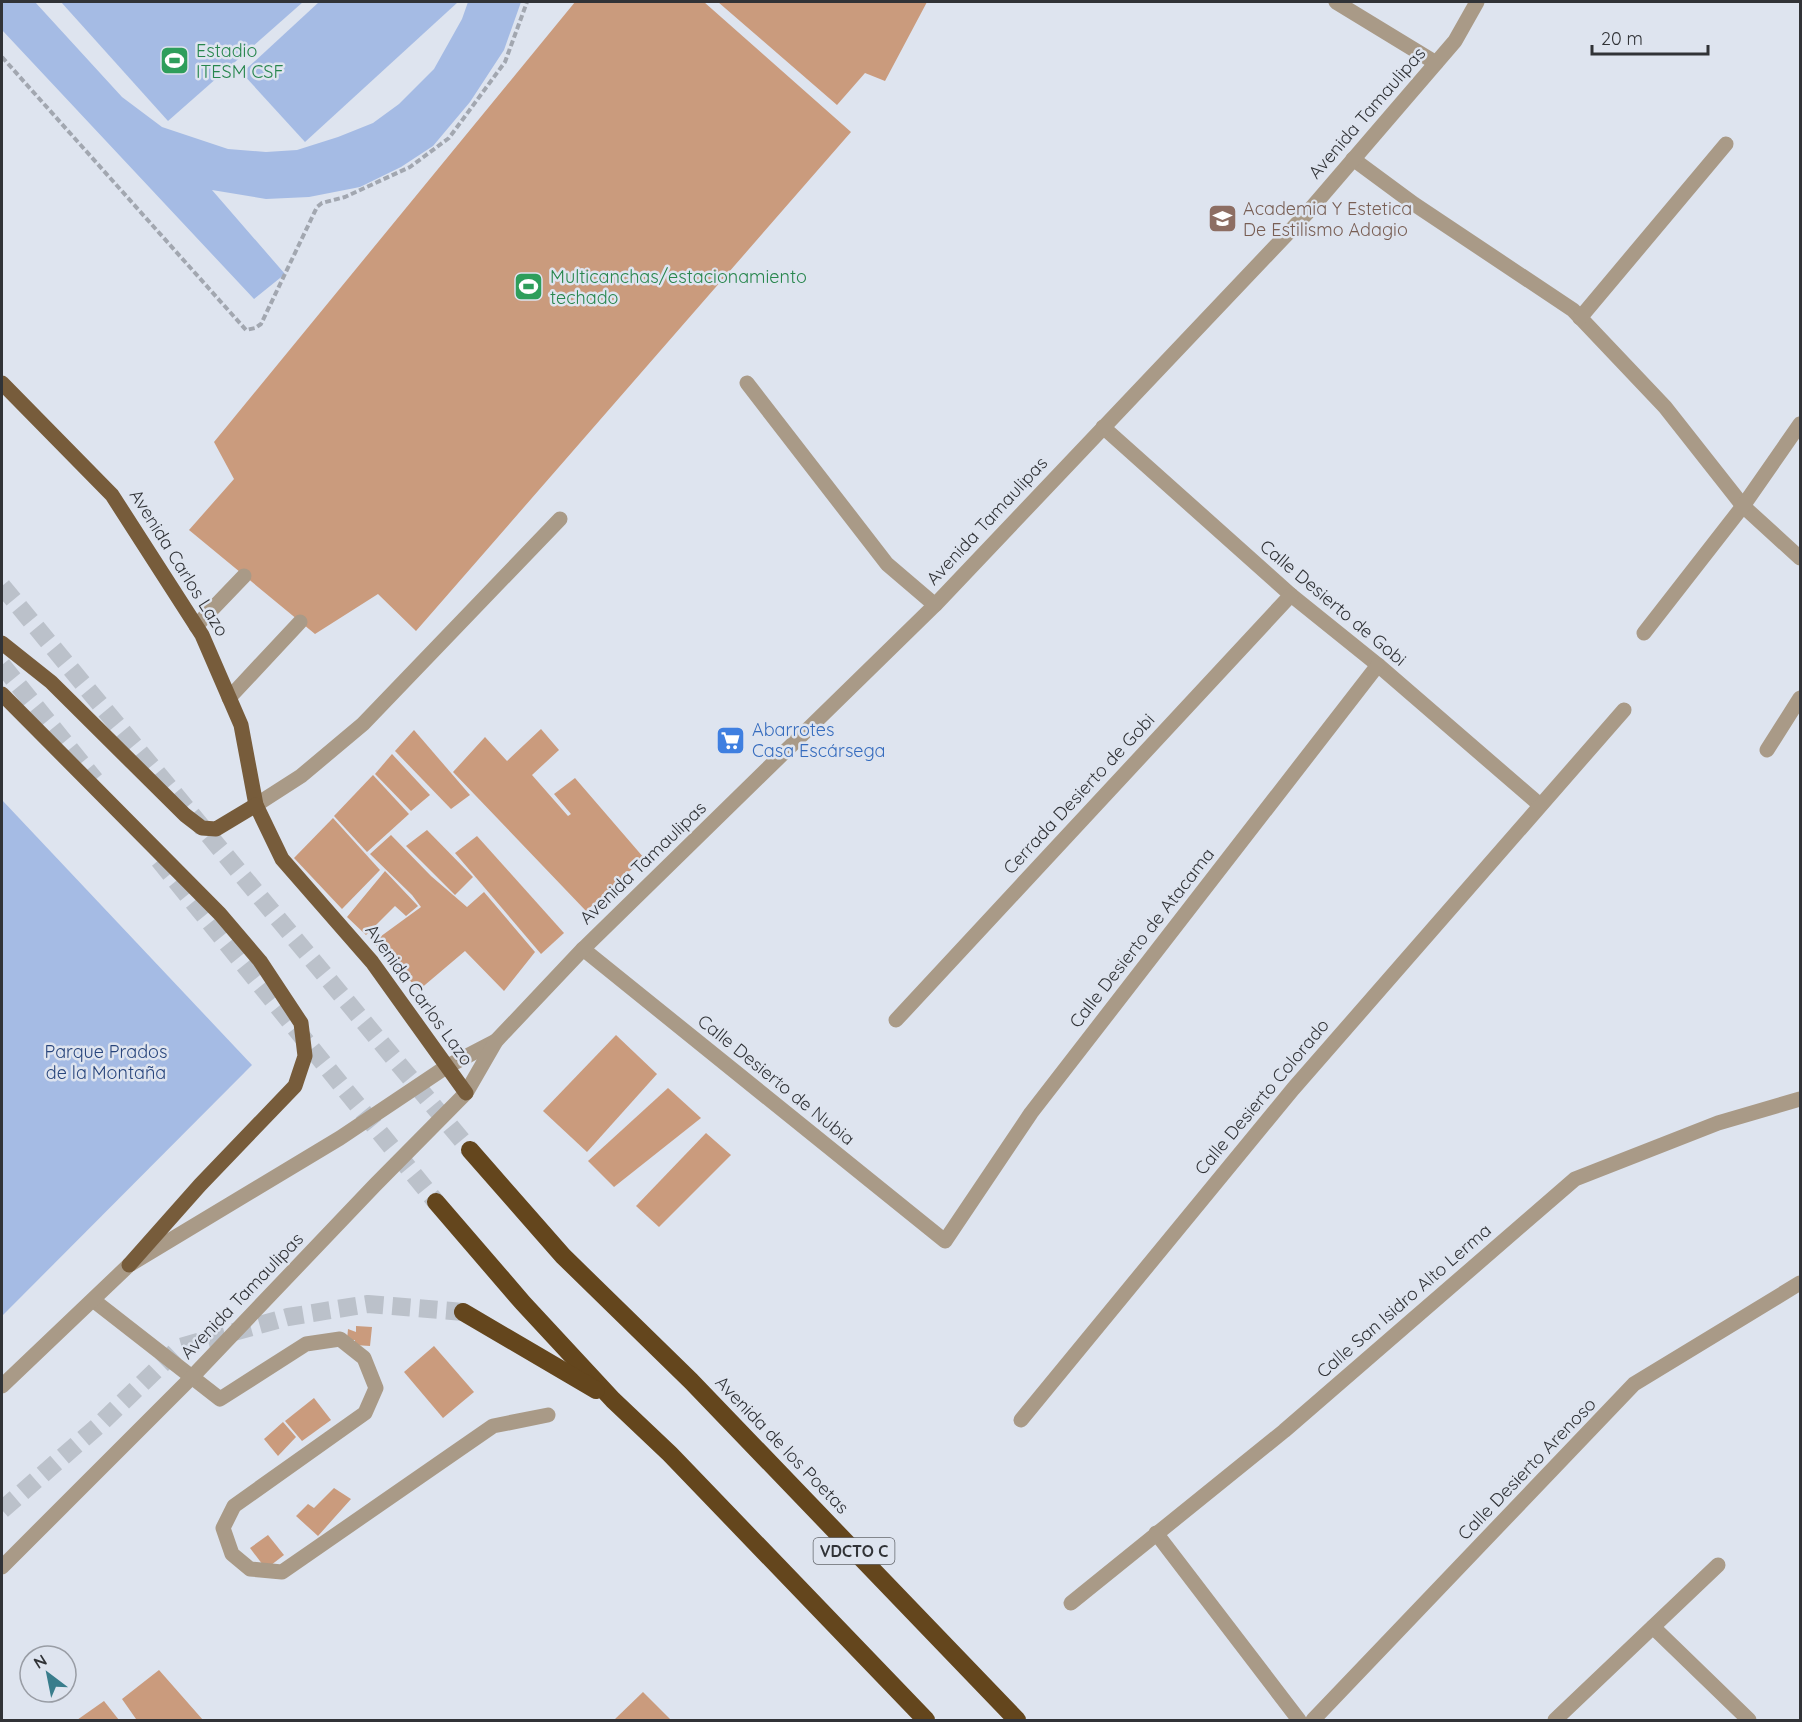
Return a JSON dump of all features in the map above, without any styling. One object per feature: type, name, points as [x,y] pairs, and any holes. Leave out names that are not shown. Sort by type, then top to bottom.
[{"type":"highway","name":"Avenida de los Poetas","points":[[470,1150],[563,1256],[691,1381],[1017,1720]]},
{"type":"highway","points":[[436,1202],[523,1303],[613,1400],[670,1454],[926,1720]]},
{"type":"highway","points":[[463,1312],[613,1400]]},
{"type":"main road","name":"Avenida Carlos Lazo","points":[[2,383],[112,495],[202,635],[241,725],[256,805],[282,859],[372,962],[466,1093]]},
{"type":"main road","points":[[2,643],[51,682],[185,815],[202,828],[216,829],[256,805]]},
{"type":"main road","points":[[2,694],[220,914],[260,961],[300,1023],[305,1056],[295,1086],[200,1185],[129,1265]]},
{"type":"street","points":[[1336,2],[1436,63]]},
{"type":"street","name":"Avenida Tamaulipas","points":[[2,1567],[192,1377],[466,1093],[496,1041],[583,949],[934,605],[1308,212],[1455,41],[1478,2]]},
{"type":"street","points":[[1580,318],[1726,144]]},
{"type":"street","points":[[1353,159],[1414,204],[1573,310],[1665,407],[1743,506],[1800,558]]},
{"type":"street","points":[[747,383],[887,564],[934,605]]},
{"type":"street","points":[[1644,633],[1743,506],[1800,424]]},
{"type":"street","name":"Calle Desierto de Gobi","points":[[1103,427],[1290,595],[1378,665],[1540,805]]},
{"type":"street","points":[[256,805],[301,776],[363,724],[560,519]]},
{"type":"street","points":[[196,627],[244,576]]},
{"type":"street","name":"Cerrada Desierto de Gobi","points":[[896,1020],[1290,595]]},
{"type":"street","points":[[229,698],[300,622]]},
{"type":"street","name":"Calle Desierto de Atacama","points":[[945,1241],[1031,1113],[1378,665]]},
{"type":"street","points":[[1767,750],[1800,698]]},
{"type":"street","name":"Calle Desierto Colorado","points":[[1021,1420],[1293,1089],[1624,710]]},
{"type":"street","name":"Calle Desierto de Nubia","points":[[583,949],[945,1241]]},
{"type":"street","name":"Avenida Tamaulipas","points":[[2,1386],[129,1265],[340,1138],[446,1067],[496,1041]]},
{"type":"street","name":"Calle San Isidro Alto Lerma","points":[[1071,1603],[1284,1431],[1575,1179],[1718,1122],[1800,1099]]},
{"type":"street","name":"Calle Desierto Arenoso","points":[[1313,1720],[1635,1384],[1800,1283]]},
{"type":"street","points":[[93,1300],[220,1399],[306,1344],[340,1339],[364,1358],[376,1388],[365,1413],[234,1506],[223,1528],[232,1554],[250,1569],[282,1572],[493,1426],[548,1415]]},
{"type":"street","points":[[1156,1533],[1299,1720]]},
{"type":"street","points":[[1555,1720],[1718,1565]]},
{"type":"street","points":[[1653,1627],[1749,1720]]},
{"type":"path","points":[[2,57],[246,330],[261,324],[317,207],[322,203],[345,197],[410,167],[449,138],[505,62],[527,2]]},
{"type":"green space","points":[[2,2],[35,2],[122,97],[162,127],[228,149],[266,152],[297,150],[373,123],[399,104],[434,69],[462,19],[468,2],[521,2],[504,50],[470,102],[433,146],[401,167],[360,187],[309,197],[266,199],[212,190],[285,274],[254,299],[2,30]]},
{"type":"green space","name":"Estadio ITESM CSF","points":[[61,2],[303,2],[168,121]]},
{"type":"green space","points":[[319,2],[458,2],[305,142],[242,73]]},
{"type":"green space","name":"Parque Prados de la Montaña","points":[[2,800],[252,1065],[2,1316]]},
{"type":"building","name":"Multicanchas/estacionamiento techado","points":[[575,2],[704,2],[851,132],[416,631],[378,594],[315,634],[189,530],[234,479],[214,442]]},
{"type":"building","points":[[718,2],[927,2],[885,81],[865,73],[837,105]]},
{"type":"building","points":[[541,729],[559,750],[532,775],[568,816],[571,814],[554,794],[575,778],[644,858],[586,911],[453,772],[485,737],[507,761]]},
{"type":"building","points":[[414,730],[470,795],[451,809],[395,751]]},
{"type":"building","points":[[392,754],[430,795],[411,811],[375,774]]},
{"type":"building","points":[[373,775],[409,814],[367,852],[334,816]]},
{"type":"building","points":[[333,818],[380,870],[342,909],[294,858]]},
{"type":"building","points":[[427,830],[473,877],[455,895],[406,846]]},
{"type":"building","points":[[391,835],[431,876],[467,907],[484,892],[535,952],[504,991],[465,951],[419,990],[373,942],[421,907],[412,895],[370,854]]},
{"type":"building","points":[[477,836],[564,933],[541,954],[455,853]]},
{"type":"building","points":[[385,871],[418,906],[406,916],[395,906],[366,935],[347,917]]},
{"type":"building","points":[[616,1035],[657,1074],[587,1152],[543,1111]]},
{"type":"building","points":[[668,1088],[701,1118],[614,1187],[588,1161]]},
{"type":"building","points":[[706,1133],[731,1155],[659,1227],[636,1206]]},
{"type":"building","points":[[356,1326],[372,1327],[370,1346],[355,1345],[355,1340],[347,1340],[348,1329],[356,1332]]},
{"type":"building","points":[[434,1346],[474,1392],[443,1418],[404,1372]]},
{"type":"building","points":[[314,1398],[331,1420],[302,1441],[285,1421]]},
{"type":"building","points":[[283,1422],[296,1437],[278,1456],[264,1439]]},
{"type":"building","points":[[334,1488],[351,1499],[318,1536],[296,1516],[308,1504],[314,1508]]},
{"type":"building","points":[[268,1535],[284,1555],[266,1569],[250,1548]]},
{"type":"building","points":[[159,1670],[203,1720],[134,1720],[136,1719],[122,1699]]},
{"type":"building","points":[[643,1692],[671,1720],[614,1720]]},
{"type":"building","points":[[104,1701],[119,1720],[77,1720]]},
{"type":"tunnel","points":[[2,586],[470,1150]]},
{"type":"tunnel","points":[[2,665],[95,780]]},
{"type":"tunnel","points":[[159,860],[436,1202]]},
{"type":"tunnel","points":[[2,1510],[99,1425],[180,1347],[288,1317],[368,1304],[463,1312]]},
{"type":"place","name":"Estadio ITESM CSF","points":[[175,61]]},
{"type":"place","name":"Academia Y Estetica De Estilismo Adagio","points":[[1222,219]]},
{"type":"place","name":"Multicanchas/estacionamiento techado","points":[[529,287]]},
{"type":"place","name":"Abarrotes Casa Escársega","points":[[731,740]]}]
